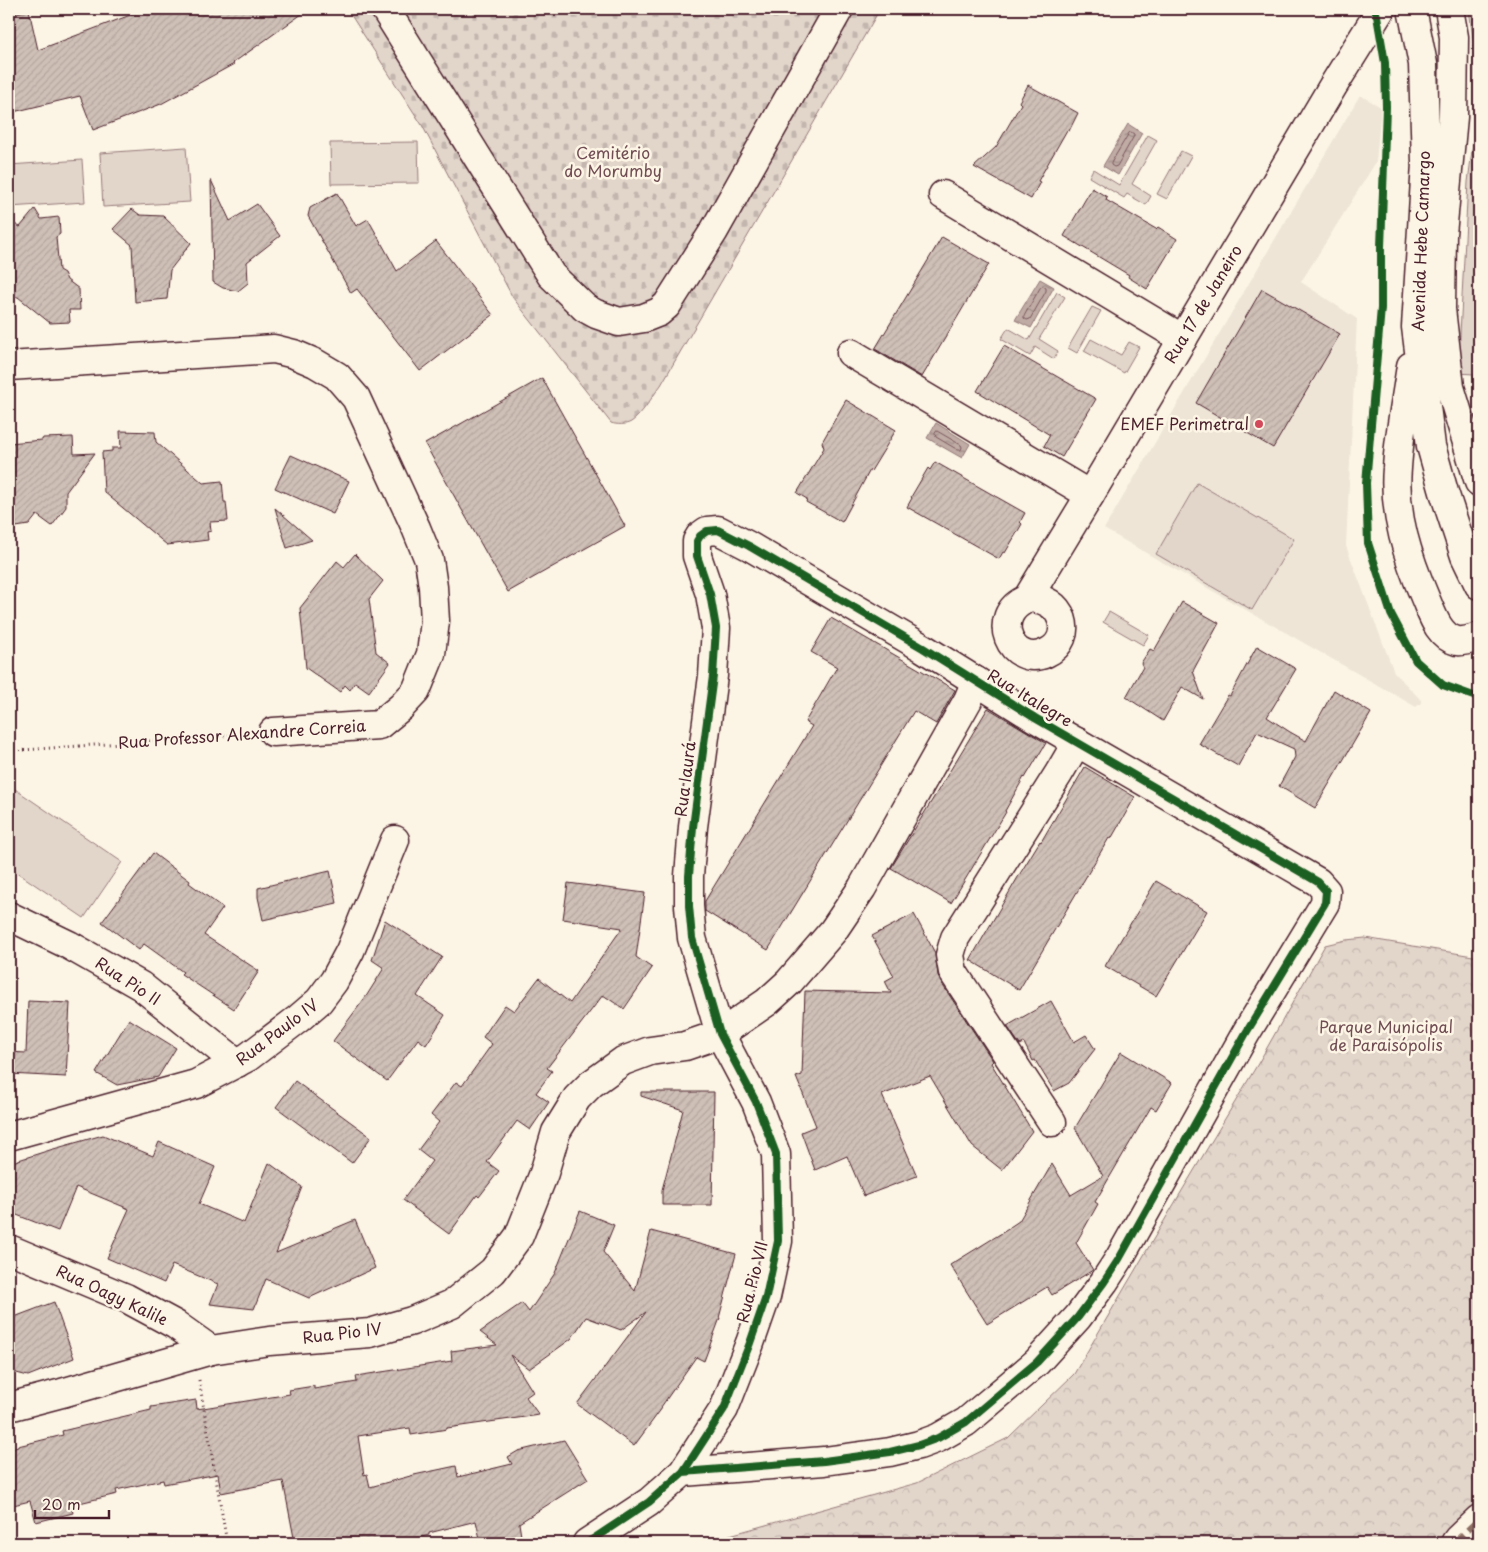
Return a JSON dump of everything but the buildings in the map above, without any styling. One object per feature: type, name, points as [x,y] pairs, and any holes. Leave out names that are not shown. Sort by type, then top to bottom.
[{"type":"street","points":[[386,9],[551,275],[585,308],[619,322],[644,318],[668,306],[714,232],[839,9]]},
{"type":"street","name":"Rua 17 de Janeiro","points":[[1026,600],[1381,9]]},
{"type":"street","name":"Avenida Hebe Camargo","points":[[1412,9],[1423,64],[1426,163],[1416,327],[1431,446],[1465,556],[1479,584]]},
{"type":"street","name":"Avenida Hebe Camargo","points":[[1448,9],[1454,37],[1453,117],[1442,234],[1441,309],[1450,387],[1479,482]]},
{"type":"street","points":[[943,195],[1182,339]]},
{"type":"street","points":[[1416,327],[1397,469],[1397,498],[1402,532],[1414,573],[1442,631],[1450,638],[1458,641],[1479,637]]},
{"type":"street","name":"Rua Professor Alexandre Correia","points":[[9,366],[274,349],[294,354],[315,363],[337,376],[356,398],[429,560],[435,621],[431,654],[416,691],[400,708],[379,725],[273,732]]},
{"type":"street","points":[[851,352],[1090,495]]},
{"type":"street","name":"Rua Italegre","points":[[683,1472],[824,1461],[890,1452],[919,1445],[938,1438],[966,1422],[1031,1368],[1078,1317],[1114,1266],[1246,1033],[1325,903],[1326,890],[1318,882],[1077,742],[923,648],[749,546],[718,530],[707,531]]},
{"type":"street","name":"Rua Iaurá","points":[[707,531],[697,541],[696,556],[710,594],[714,612],[716,650],[693,827],[689,876],[689,906],[692,938],[720,1034]]},
{"type":"street","name":"Rua Pio IV","points":[[9,1407],[202,1352],[269,1341],[370,1333],[412,1321],[452,1304],[493,1271],[519,1236],[544,1173],[556,1132],[577,1098],[591,1084],[623,1061],[650,1051],[685,1046],[720,1034],[767,1002],[789,982],[844,916],[862,888],[968,700],[976,681]]},
{"type":"street","points":[[1052,1122],[953,972],[950,956],[955,938],[1077,742]]},
{"type":"street","name":"Rua Paulo IV","points":[[9,1136],[196,1084],[248,1057],[298,1019],[319,1001],[334,981],[350,951],[395,840]]},
{"type":"street","name":"Rua Pio II","points":[[9,916],[69,945],[141,986],[237,1063]]},
{"type":"street","name":"Rua Pio VII","points":[[587,1543],[649,1502],[683,1472],[724,1409],[766,1298],[778,1241],[776,1154],[756,1102],[720,1034]]},
{"type":"street","name":"Rua Oagy Kalile","points":[[9,1249],[126,1298],[176,1325],[202,1352]]},
{"type":"street","points":[[1455,1543],[1479,1519]]},
{"type":"path","points":[[202,1352],[199,1382],[226,1543]]},
{"type":"shaded area","name":"EMEF Perimetral","points":[[1360,95],[1381,107],[1376,162],[1301,282],[1357,319],[1346,546],[1394,672],[1421,700],[1421,703],[1416,707],[1104,529]]},
{"type":"green space","name":"Cemitério do Morumby","points":[[347,9],[880,9],[661,385],[635,419],[629,423],[616,424],[611,423],[513,298],[422,125]]},
{"type":"green space","points":[[1469,9],[1479,9],[1479,413],[1473,374],[1458,373],[1468,182],[1476,119],[1475,54]]},
{"type":"green space","points":[[1148,135],[1157,140],[1132,184],[1151,196],[1146,205],[1127,194],[1124,198],[1089,177],[1093,169],[1119,185]]},
{"type":"green space","points":[[418,142],[419,183],[331,184],[330,143]]},
{"type":"green space","points":[[186,147],[190,202],[103,207],[100,153]]},
{"type":"green space","points":[[1181,151],[1191,156],[1167,199],[1157,194]]},
{"type":"green space","points":[[82,160],[85,202],[9,207],[9,165]]},
{"type":"green space","points":[[1057,292],[1065,297],[1039,339],[1058,351],[1054,359],[1035,347],[1030,356],[1001,339],[1008,328],[1029,340]]},
{"type":"green space","points":[[1092,307],[1101,311],[1077,353],[1068,348]]},
{"type":"green space","points":[[1091,339],[1121,355],[1129,342],[1139,347],[1124,373],[1084,351]]},
{"type":"green space","points":[[1197,483],[1294,539],[1252,610],[1156,554]]},
{"type":"green space","points":[[1109,612],[1149,635],[1143,645],[1103,622]]},
{"type":"green space","points":[[9,785],[122,862],[84,918],[9,867]]},
{"type":"green space","name":"Parque Municipal de Paraisópolis","points":[[1365,938],[1479,957],[1479,1543],[701,1543],[917,1483],[1008,1438],[1074,1374],[1259,1062],[1325,945]]},
{"type":"water","points":[[1128,124],[1142,133],[1118,175],[1103,166]]},
{"type":"water","points":[[1040,279],[1054,287],[1031,328],[1015,320]]},
{"type":"water","points":[[936,423],[970,444],[962,458],[927,438]]},
{"type":"marked path","points":[[1455,1543],[1479,1519]]},
{"type":"cycle path","points":[[1375,9],[1385,63],[1386,107],[1381,247],[1381,308],[1366,483],[1368,543],[1391,614],[1416,661],[1443,685],[1479,698]]},
{"type":"cycle path","points":[[587,1543],[649,1502],[683,1472],[824,1461],[890,1452],[938,1438],[966,1422],[1037,1362],[1078,1317],[1119,1259],[1246,1033],[1325,903],[1326,891],[1318,882],[1035,718],[923,648],[749,546],[718,530],[707,531],[697,541],[697,556],[710,594],[716,628],[713,676],[693,827],[689,876],[689,906],[692,938],[720,1034],[756,1102],[776,1154],[778,1241],[766,1297],[724,1409],[683,1472]]},
{"type":"place","name":"EMEF Perimetral","points":[[1259,424]]}]
